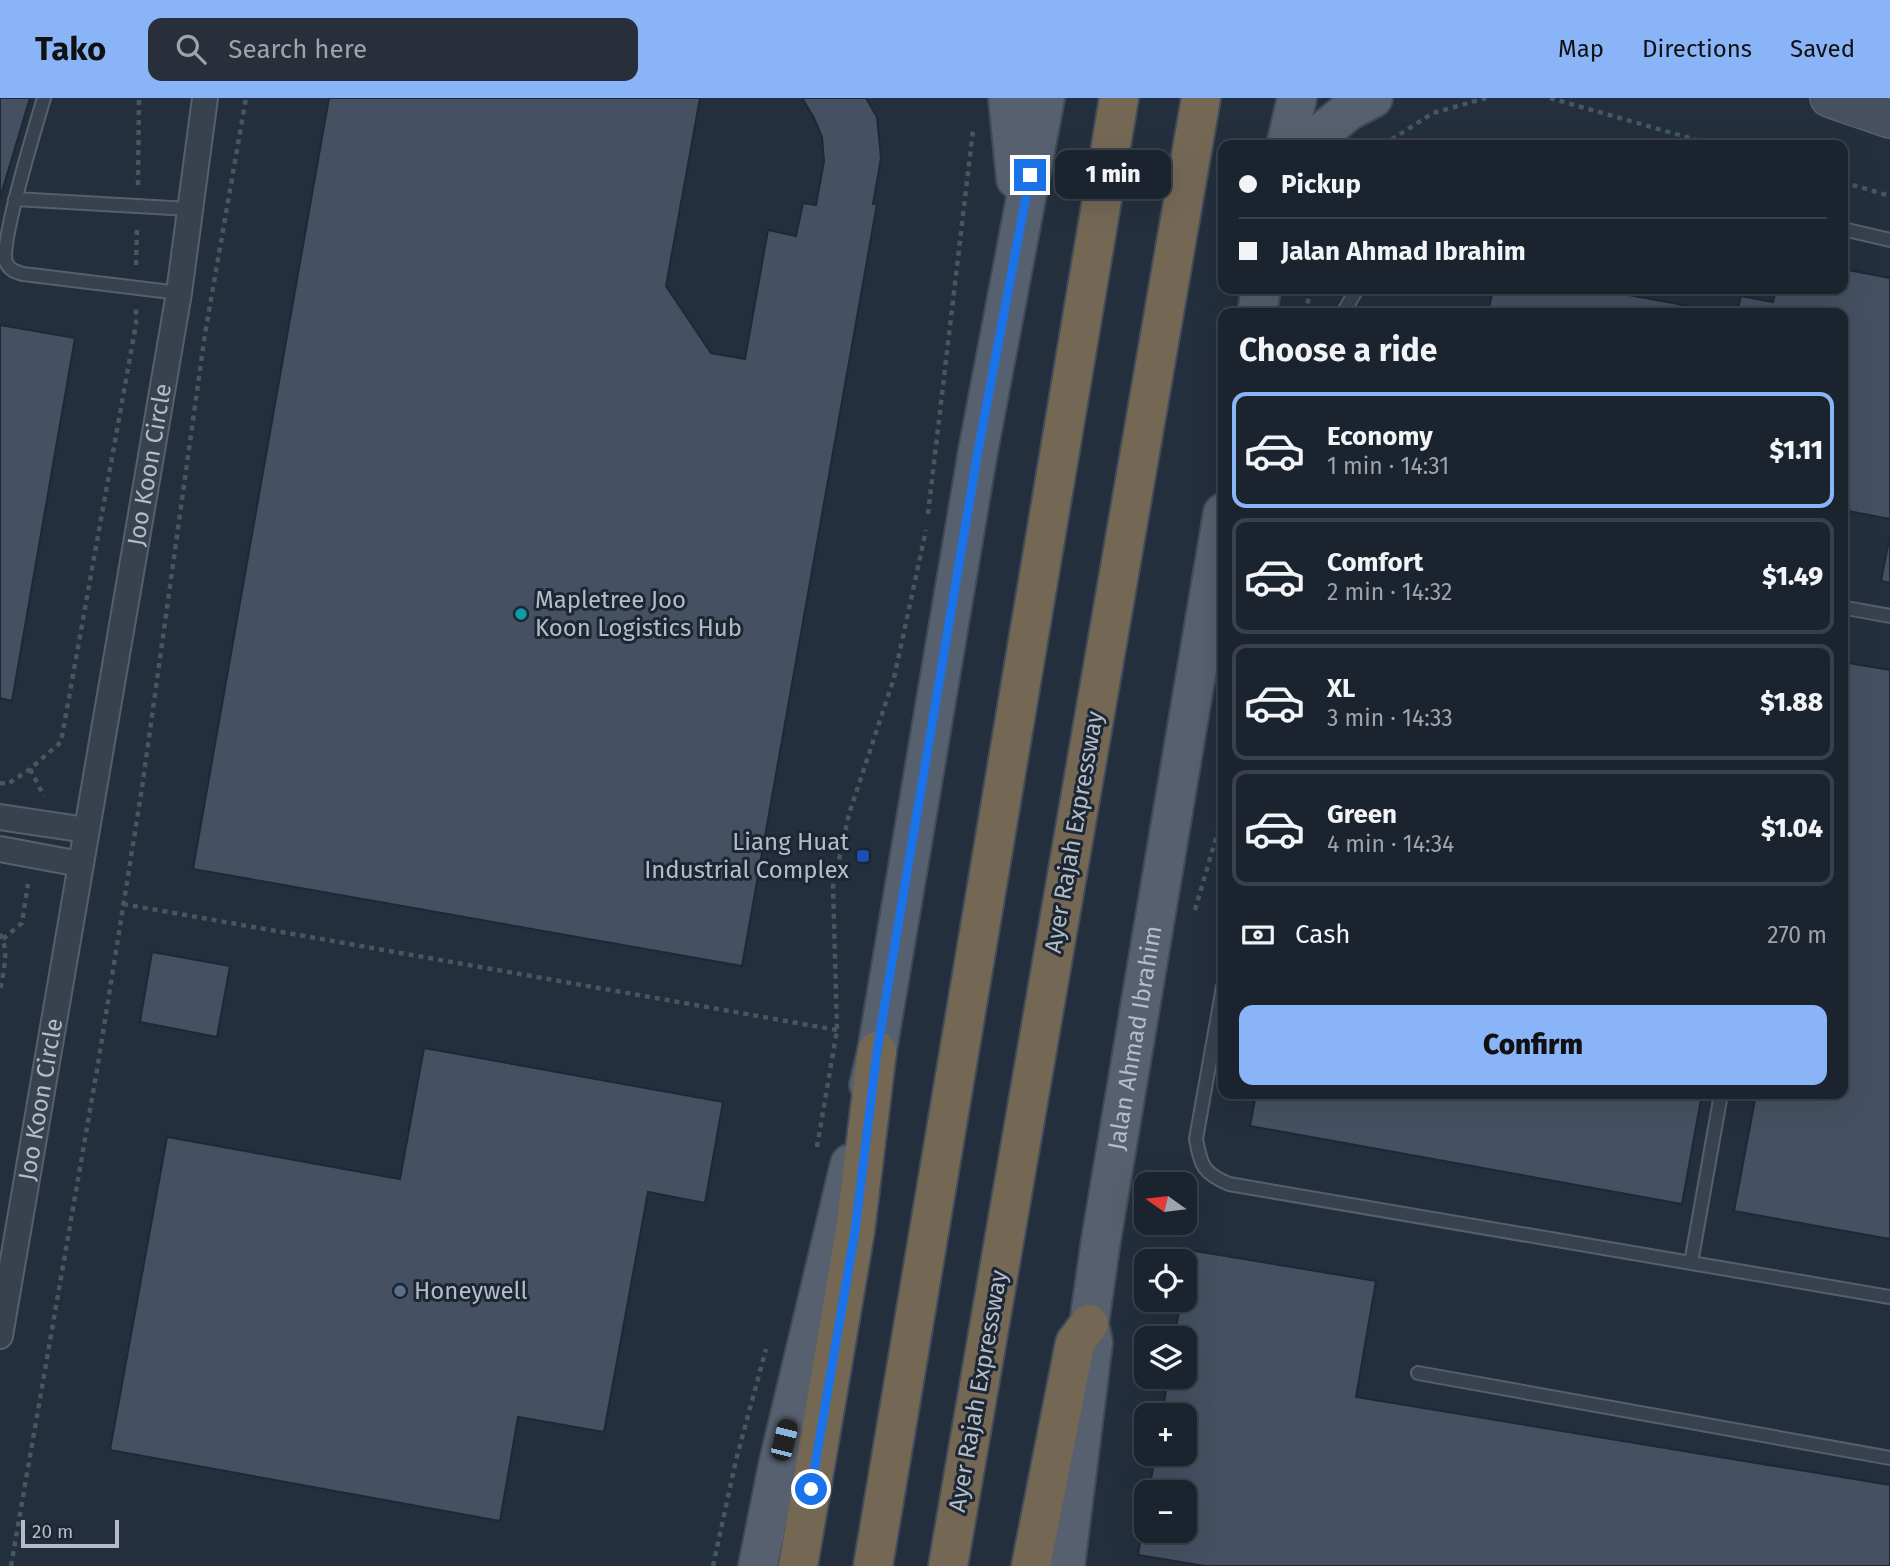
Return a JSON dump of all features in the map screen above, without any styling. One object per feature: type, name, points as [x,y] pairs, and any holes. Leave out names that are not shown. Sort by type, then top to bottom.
[{"type":"highway","points":[[873,1566],[1119,98]]},
{"type":"highway","name":"Ayer Rajah Expressway","points":[[948,1566],[1199,110]]},
{"type":"highway","points":[[798,1566],[855,1231],[877,1051]]},
{"type":"highway","points":[[1031,1566],[1075,1343],[1089,1324]]},
{"type":"main road","points":[[1008,98],[1020,227]]},
{"type":"main road","points":[[758,1566],[778,1466],[877,1051],[978,451],[1045,98]]},
{"type":"main road","points":[[1270,98],[1277,140]]},
{"type":"main road","points":[[1287,140],[1297,98]]},
{"type":"main road","points":[[1313,140],[1348,111],[1373,98]]},
{"type":"main road","points":[[1829,98],[1890,118]]},
{"type":"main road","name":"Jalan Ahmad Ibrahim","points":[[1065,1566],[1093,1342],[1089,1324],[1218,543]]},
{"type":"street","name":"Joo Koon Circle","points":[[0,1336],[179,293],[205,98]]},
{"type":"street","points":[[0,817],[86,831]]},
{"type":"street","points":[[0,849],[80,864]]},
{"type":"lane","points":[[44,98],[15,200],[4,252],[6,264],[23,274],[179,293]]},
{"type":"lane","points":[[15,200],[189,209]]},
{"type":"lane","points":[[1848,230],[1890,240]]},
{"type":"lane","points":[[1848,608],[1890,616]]},
{"type":"lane","points":[[1218,1015],[1196,1139],[1200,1161],[1210,1176],[1229,1184],[1890,1297]]},
{"type":"lane","points":[[1691,1263],[1720,1099]]},
{"type":"lane","points":[[1418,1373],[1890,1458]]},
{"type":"path","points":[[0,783],[8,784],[61,742],[136,324],[139,98]]},
{"type":"path","points":[[11,1566],[98,1064],[146,762],[205,334],[246,98]]},
{"type":"path","points":[[1391,140],[1433,113],[1486,98]]},
{"type":"path","points":[[1550,98],[1697,140]]},
{"type":"path","points":[[816,1154],[837,1030],[834,887],[849,814],[894,678],[927,522],[974,123]]},
{"type":"path","points":[[1848,183],[1890,196]]},
{"type":"path","points":[[1195,912],[1218,832]]},
{"type":"path","points":[[123,904],[837,1030]]},
{"type":"path","points":[[0,934],[6,959],[0,991]]},
{"type":"path","points":[[713,1566],[736,1460],[767,1345]]},
{"type":"building","points":[[0,98],[30,98],[0,198]]},
{"type":"building","name":"Mapletree Joo Koon Logistics Hub","points":[[329,98],[700,98],[666,286],[711,353],[745,359],[768,230],[796,236],[803,203],[816,205],[824,161],[822,137],[802,98],[866,98],[877,117],[881,158],[873,204],[877,204],[742,966],[193,869]]},
{"type":"building","points":[[1848,270],[1890,278],[1890,519],[1848,511],[1848,308],[1738,308],[1741,296],[1773,302],[1775,294],[1848,294]]},
{"type":"building","points":[[1492,294],[1623,294],[1700,308],[1489,308]]},
{"type":"building","points":[[0,325],[75,338],[12,701],[0,698]]},
{"type":"building","points":[[1890,535],[1890,583],[1881,581]]},
{"type":"building","points":[[1848,663],[1890,670],[1890,1239],[1734,1211],[1755,1099],[1848,1099]]},
{"type":"building","points":[[152,952],[230,966],[217,1037],[140,1022]]},
{"type":"building","points":[[424,1048],[723,1102],[705,1203],[648,1192],[604,1432],[518,1417],[500,1521],[110,1450],[167,1137],[400,1179]]},
{"type":"building","points":[[1255,1099],[1701,1099],[1682,1204],[1250,1126]]},
{"type":"building","points":[[1197,1251],[1376,1281],[1356,1397],[1890,1485],[1890,1566],[1205,1566],[1138,1555],[1140,1543],[1197,1543],[1197,1480],[1151,1480],[1153,1466],[1197,1466],[1197,1403],[1164,1403],[1166,1389],[1197,1389],[1197,1326],[1176,1326],[1179,1312],[1197,1312]]},
{"type":"place","name":"Mapletree Joo Koon Logistics Hub","points":[[521,614]]},
{"type":"place","name":"Liang Huat Industrial Complex","points":[[863,856]]},
{"type":"place","name":"Honeywell","points":[[400,1291]]},
{"type":"route","points":[[811,1489],[855,1231],[877,1051],[978,451],[1030,175]]}]
